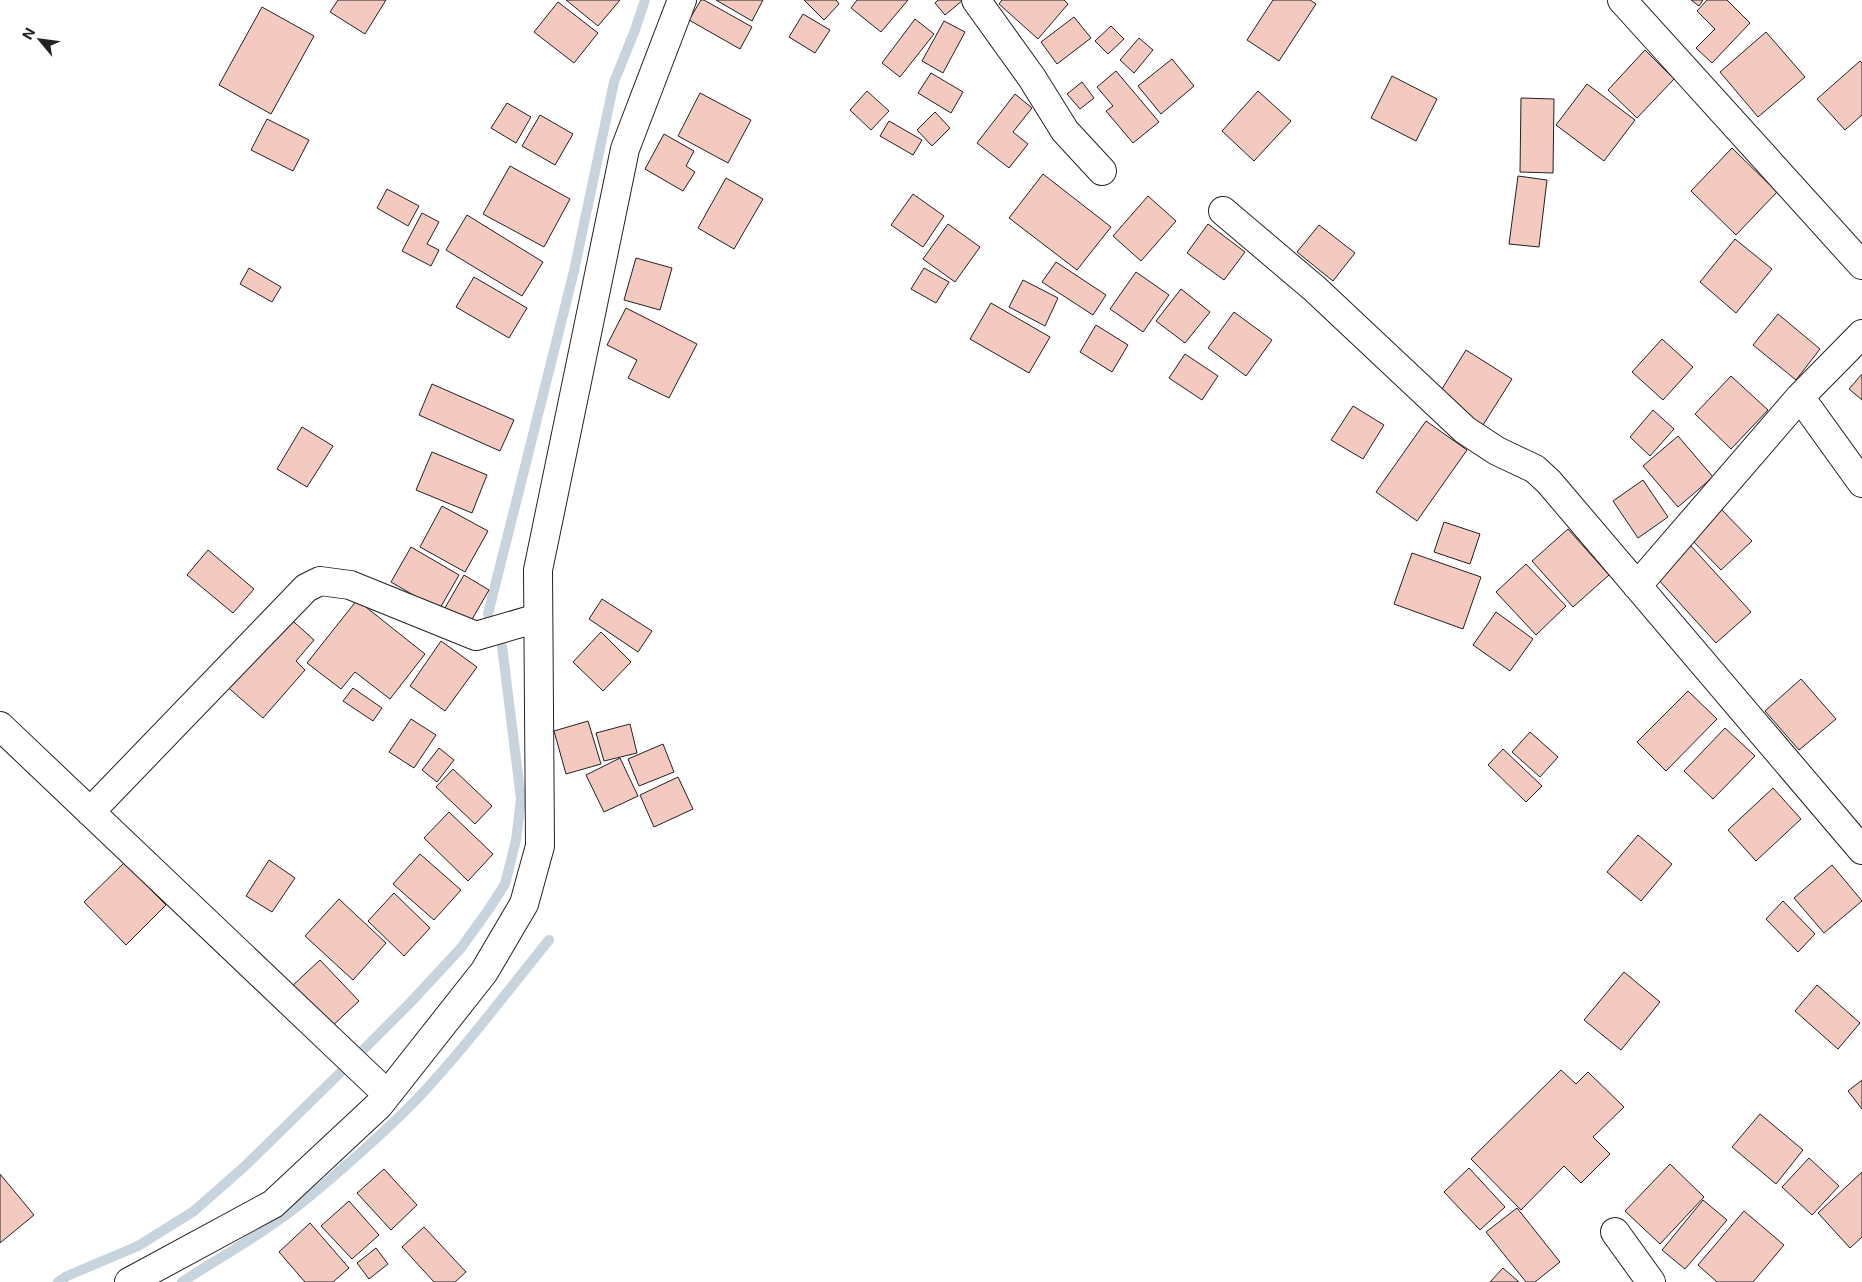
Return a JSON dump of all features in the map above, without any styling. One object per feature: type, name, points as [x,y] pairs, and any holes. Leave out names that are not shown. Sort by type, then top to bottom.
[{"type":"street","points":[[129,1282],[273,1204],[379,1105],[484,972],[524,904],[540,846],[538,570],[625,150],[682,0]]},
{"type":"street","points":[[976,0],[1032,78],[1065,131],[1102,170]]},
{"type":"street","points":[[1622,0],[1862,265]]},
{"type":"street","points":[[1223,211],[1315,289],[1465,430],[1497,451],[1535,469],[1549,482],[1862,850]]},
{"type":"street","points":[[1637,586],[1800,398],[1862,334]]},
{"type":"street","points":[[1800,398],[1862,483]]},
{"type":"street","points":[[90,812],[306,588],[320,581],[350,584],[476,636],[538,618]]},
{"type":"street","points":[[0,726],[387,1094]]},
{"type":"street","points":[[1614,1232],[1646,1280]]},
{"type":"building","points":[[338,0],[386,0],[365,34],[330,12]]},
{"type":"building","points":[[566,0],[620,0],[598,26]]},
{"type":"building","points":[[701,0],[752,27],[740,49],[689,20]]},
{"type":"building","points":[[716,0],[763,0],[752,21]]},
{"type":"building","points":[[804,0],[836,0],[839,4],[824,20]]},
{"type":"building","points":[[857,0],[908,0],[881,32],[851,8]]},
{"type":"building","points":[[938,0],[963,0],[945,15],[935,3]]},
{"type":"building","points":[[1002,0],[1064,0],[1068,4],[1038,39],[999,4]]},
{"type":"building","points":[[1273,0],[1310,0],[1316,4],[1279,61],[1247,40]]},
{"type":"building","points":[[1691,0],[1703,0],[1699,6]]},
{"type":"building","points":[[1707,0],[1727,0],[1750,23],[1712,63],[1696,48],[1715,29],[1697,11]]},
{"type":"building","points":[[558,2],[598,33],[574,63],[534,32]]},
{"type":"building","points":[[262,7],[314,36],[271,114],[219,85]]},
{"type":"building","points":[[803,14],[830,30],[815,53],[789,37]]},
{"type":"building","points":[[1074,17],[1091,38],[1057,64],[1041,42]]},
{"type":"building","points":[[915,19],[934,34],[900,77],[882,63]]},
{"type":"building","points":[[944,21],[965,32],[943,73],[922,61]]},
{"type":"building","points":[[1111,26],[1124,39],[1108,54],[1095,41]]},
{"type":"building","points":[[1766,32],[1805,77],[1758,117],[1720,72]]},
{"type":"building","points":[[1139,38],[1153,50],[1134,73],[1120,60]]},
{"type":"building","points":[[1645,50],[1674,79],[1637,118],[1608,90]]},
{"type":"building","points":[[1172,59],[1194,86],[1161,114],[1138,86]]},
{"type":"building","points":[[1860,61],[1862,63],[1862,115],[1845,130],[1817,99]]},
{"type":"building","points":[[1116,71],[1159,122],[1133,143],[1106,111],[1113,106],[1097,87]]},
{"type":"building","points":[[931,73],[963,92],[951,113],[918,93]]},
{"type":"building","points":[[1392,76],[1437,99],[1416,141],[1371,118]]},
{"type":"building","points":[[1082,82],[1094,98],[1080,109],[1067,94]]},
{"type":"building","points":[[1587,84],[1635,120],[1604,161],[1556,125]]},
{"type":"building","points":[[867,91],[889,111],[871,130],[850,110]]},
{"type":"building","points":[[1258,91],[1291,121],[1254,161],[1222,131]]},
{"type":"building","points":[[700,93],[751,120],[728,163],[678,136]]},
{"type":"building","points":[[1015,94],[1032,108],[1013,132],[1028,144],[1009,168],[977,143]]},
{"type":"building","points":[[1521,98],[1554,99],[1553,173],[1520,172]]},
{"type":"building","points":[[507,103],[531,117],[516,143],[491,128]]},
{"type":"building","points":[[935,112],[950,128],[932,146],[917,130]]},
{"type":"building","points":[[540,115],[573,134],[555,165],[522,146]]},
{"type":"building","points":[[267,119],[309,140],[293,171],[251,150]]},
{"type":"building","points":[[889,121],[922,140],[913,155],[880,136]]},
{"type":"building","points":[[664,134],[694,151],[686,166],[695,172],[683,191],[645,169]]},
{"type":"building","points":[[1732,148],[1777,192],[1736,235],[1691,191]]},
{"type":"building","points":[[510,166],[570,199],[544,247],[483,214]]},
{"type":"building","points":[[1043,174],[1111,227],[1077,270],[1009,218]]},
{"type":"building","points":[[1518,176],[1547,180],[1539,247],[1509,244]]},
{"type":"building","points":[[726,178],[763,199],[734,249],[698,228]]},
{"type":"building","points":[[387,189],[419,206],[408,226],[377,208]]},
{"type":"building","points":[[913,194],[944,216],[923,247],[891,225]]},
{"type":"building","points":[[1148,196],[1176,221],[1141,261],[1113,236]]},
{"type":"building","points":[[422,213],[439,222],[427,244],[439,250],[431,266],[402,251]]},
{"type":"building","points":[[467,215],[543,262],[522,296],[446,250]]},
{"type":"building","points":[[948,224],[980,247],[955,282],[923,259]]},
{"type":"building","points":[[1208,224],[1245,252],[1224,280],[1187,253]]},
{"type":"building","points":[[1319,225],[1355,253],[1333,281],[1297,252]]},
{"type":"building","points":[[1735,239],[1772,269],[1736,313],[1700,282]]},
{"type":"building","points":[[636,258],[672,268],[660,310],[624,300]]},
{"type":"building","points":[[1056,262],[1106,295],[1093,315],[1042,282]]},
{"type":"building","points":[[249,268],[281,287],[272,302],[240,284]]},
{"type":"building","points":[[924,268],[949,282],[936,303],[911,289]]},
{"type":"building","points":[[1136,272],[1169,295],[1143,332],[1110,309]]},
{"type":"building","points":[[474,277],[527,308],[509,338],[456,307]]},
{"type":"building","points":[[1023,280],[1058,298],[1045,326],[1009,307]]},
{"type":"building","points":[[1181,289],[1210,312],[1185,343],[1156,321]]},
{"type":"building","points":[[991,303],[1050,337],[1029,373],[970,339]]},
{"type":"building","points":[[626,308],[697,344],[669,398],[628,378],[637,360],[607,345]]},
{"type":"building","points":[[1234,312],[1272,340],[1246,376],[1208,348]]},
{"type":"building","points":[[1778,314],[1820,349],[1796,380],[1753,345]]},
{"type":"building","points":[[1096,325],[1128,345],[1112,372],[1080,352]]},
{"type":"building","points":[[1662,339],[1693,367],[1663,400],[1632,372]]},
{"type":"building","points":[[1466,350],[1512,379],[1483,425],[1437,397]]},
{"type":"building","points":[[1185,354],[1218,376],[1202,400],[1169,378]]},
{"type":"building","points":[[1862,374],[1862,400],[1849,389]]},
{"type":"building","points":[[1731,376],[1768,410],[1731,449],[1695,414]]},
{"type":"building","points":[[432,384],[514,420],[500,451],[419,415]]},
{"type":"building","points":[[1353,406],[1384,425],[1363,459],[1331,440]]},
{"type":"building","points":[[1653,410],[1674,429],[1650,456],[1630,437]]},
{"type":"building","points":[[1426,421],[1467,450],[1417,521],[1376,492]]},
{"type":"building","points":[[302,427],[333,446],[307,487],[277,469]]},
{"type":"building","points":[[1678,436],[1713,477],[1678,507],[1643,466]]},
{"type":"building","points":[[432,452],[487,475],[472,513],[416,490]]},
{"type":"building","points":[[1643,480],[1668,517],[1638,538],[1613,501]]},
{"type":"building","points":[[442,506],[488,531],[465,572],[420,547]]},
{"type":"building","points":[[1719,507],[1752,541],[1721,570],[1689,537]]},
{"type":"building","points":[[1444,522],[1480,534],[1470,564],[1434,552]]},
{"type":"building","points":[[1568,529],[1609,575],[1573,607],[1532,561]]},
{"type":"building","points":[[1691,546],[1751,612],[1716,643],[1656,577]]},
{"type":"building","points":[[411,547],[459,575],[439,610],[391,582]]},
{"type":"building","points":[[208,550],[254,589],[233,613],[187,575]]},
{"type":"building","points":[[1412,553],[1481,577],[1463,629],[1394,604]]},
{"type":"building","points":[[1526,564],[1566,606],[1536,635],[1496,592]]},
{"type":"building","points":[[464,575],[489,590],[467,628],[442,613]]},
{"type":"building","points":[[602,599],[652,631],[638,652],[589,619]]},
{"type":"building","points":[[357,600],[425,654],[390,699],[355,672],[341,689],[307,663]]},
{"type":"building","points":[[1496,612],[1533,639],[1510,671],[1473,645]]},
{"type":"building","points":[[285,614],[314,640],[296,661],[305,670],[263,718],[224,684]]},
{"type":"building","points":[[601,632],[631,662],[603,691],[573,662]]},
{"type":"building","points":[[441,641],[477,667],[445,711],[410,686]]},
{"type":"building","points":[[1801,679],[1836,719],[1799,750],[1765,711]]},
{"type":"building","points":[[353,688],[382,708],[373,721],[343,701]]},
{"type":"building","points":[[1688,691],[1717,719],[1666,771],[1637,742]]},
{"type":"building","points":[[411,719],[436,735],[414,768],[389,752]]},
{"type":"building","points":[[588,721],[601,764],[566,774],[554,731]]},
{"type":"building","points":[[630,724],[637,753],[604,761],[596,733]]},
{"type":"building","points":[[1725,728],[1755,756],[1713,799],[1684,771]]},
{"type":"building","points":[[1530,732],[1558,757],[1540,777],[1512,752]]},
{"type":"building","points":[[663,744],[674,772],[639,786],[628,759]]},
{"type":"building","points":[[439,748],[454,760],[437,782],[422,770]]},
{"type":"building","points":[[1503,749],[1542,786],[1526,802],[1488,765]]},
{"type":"building","points":[[620,758],[638,796],[604,812],[586,775]]},
{"type":"building","points":[[453,769],[492,806],[475,824],[436,787]]},
{"type":"building","points":[[678,777],[693,809],[654,827],[640,795]]},
{"type":"building","points":[[1773,788],[1801,819],[1756,861],[1728,830]]},
{"type":"building","points":[[449,812],[493,854],[468,881],[424,838]]},
{"type":"building","points":[[1638,835],[1672,864],[1641,901],[1607,872]]},
{"type":"building","points":[[420,854],[461,890],[434,920],[393,884]]},
{"type":"building","points":[[269,860],[295,878],[272,912],[246,896]]},
{"type":"building","points":[[124,863],[166,905],[126,945],[84,902]]},
{"type":"building","points":[[1832,865],[1862,901],[1824,933],[1794,898]]},
{"type":"building","points":[[394,893],[430,928],[404,956],[368,921]]},
{"type":"building","points":[[339,899],[386,943],[353,980],[305,936]]},
{"type":"building","points":[[1783,901],[1815,934],[1798,952],[1766,919]]},
{"type":"building","points":[[320,960],[359,1001],[329,1029],[290,988]]},
{"type":"building","points":[[1624,972],[1660,1002],[1621,1050],[1584,1020]]},
{"type":"building","points":[[1817,985],[1860,1023],[1838,1049],[1795,1011]]},
{"type":"building","points":[[1561,1070],[1576,1084],[1588,1072],[1624,1107],[1593,1137],[1610,1154],[1581,1183],[1564,1166],[1521,1210],[1471,1159]]},
{"type":"building","points":[[1862,1080],[1862,1109],[1848,1091]]},
{"type":"building","points":[[1760,1114],[1803,1150],[1776,1184],[1732,1147]]},
{"type":"building","points":[[1809,1158],[1839,1186],[1812,1215],[1782,1187]]},
{"type":"building","points":[[1670,1164],[1704,1197],[1660,1244],[1625,1211]]},
{"type":"building","points":[[1469,1168],[1505,1207],[1480,1230],[1444,1192]]},
{"type":"building","points":[[384,1169],[417,1205],[391,1230],[357,1193]]},
{"type":"building","points":[[1862,1172],[1862,1237],[1850,1248],[1818,1213]]},
{"type":"building","points":[[0,1174],[34,1215],[0,1243]]},
{"type":"building","points":[[1703,1200],[1727,1220],[1685,1269],[1662,1250]]},
{"type":"building","points":[[349,1201],[379,1235],[352,1259],[321,1226]]},
{"type":"building","points":[[1517,1208],[1560,1262],[1535,1282],[1526,1282],[1486,1232]]},
{"type":"building","points":[[1744,1211],[1784,1245],[1753,1282],[1717,1282],[1698,1265]]},
{"type":"building","points":[[310,1223],[349,1268],[333,1282],[305,1282],[279,1252]]},
{"type":"building","points":[[424,1227],[466,1272],[455,1282],[434,1282],[402,1247]]},
{"type":"building","points":[[376,1248],[388,1264],[369,1279],[357,1263]]},
{"type":"building","points":[[1503,1268],[1519,1282],[1490,1282]]},
{"type":"waterway","points":[[488,614],[574,271],[614,82],[645,0]]},
{"type":"waterway","points":[[361,1052],[461,948],[505,884],[516,840],[521,799],[502,646]]},
{"type":"waterway","points":[[182,1282],[262,1232],[293,1210],[378,1137],[418,1098],[452,1060],[549,940]]},
{"type":"waterway","points":[[58,1282],[67,1276],[138,1246],[194,1211],[245,1166],[345,1068]]}]
